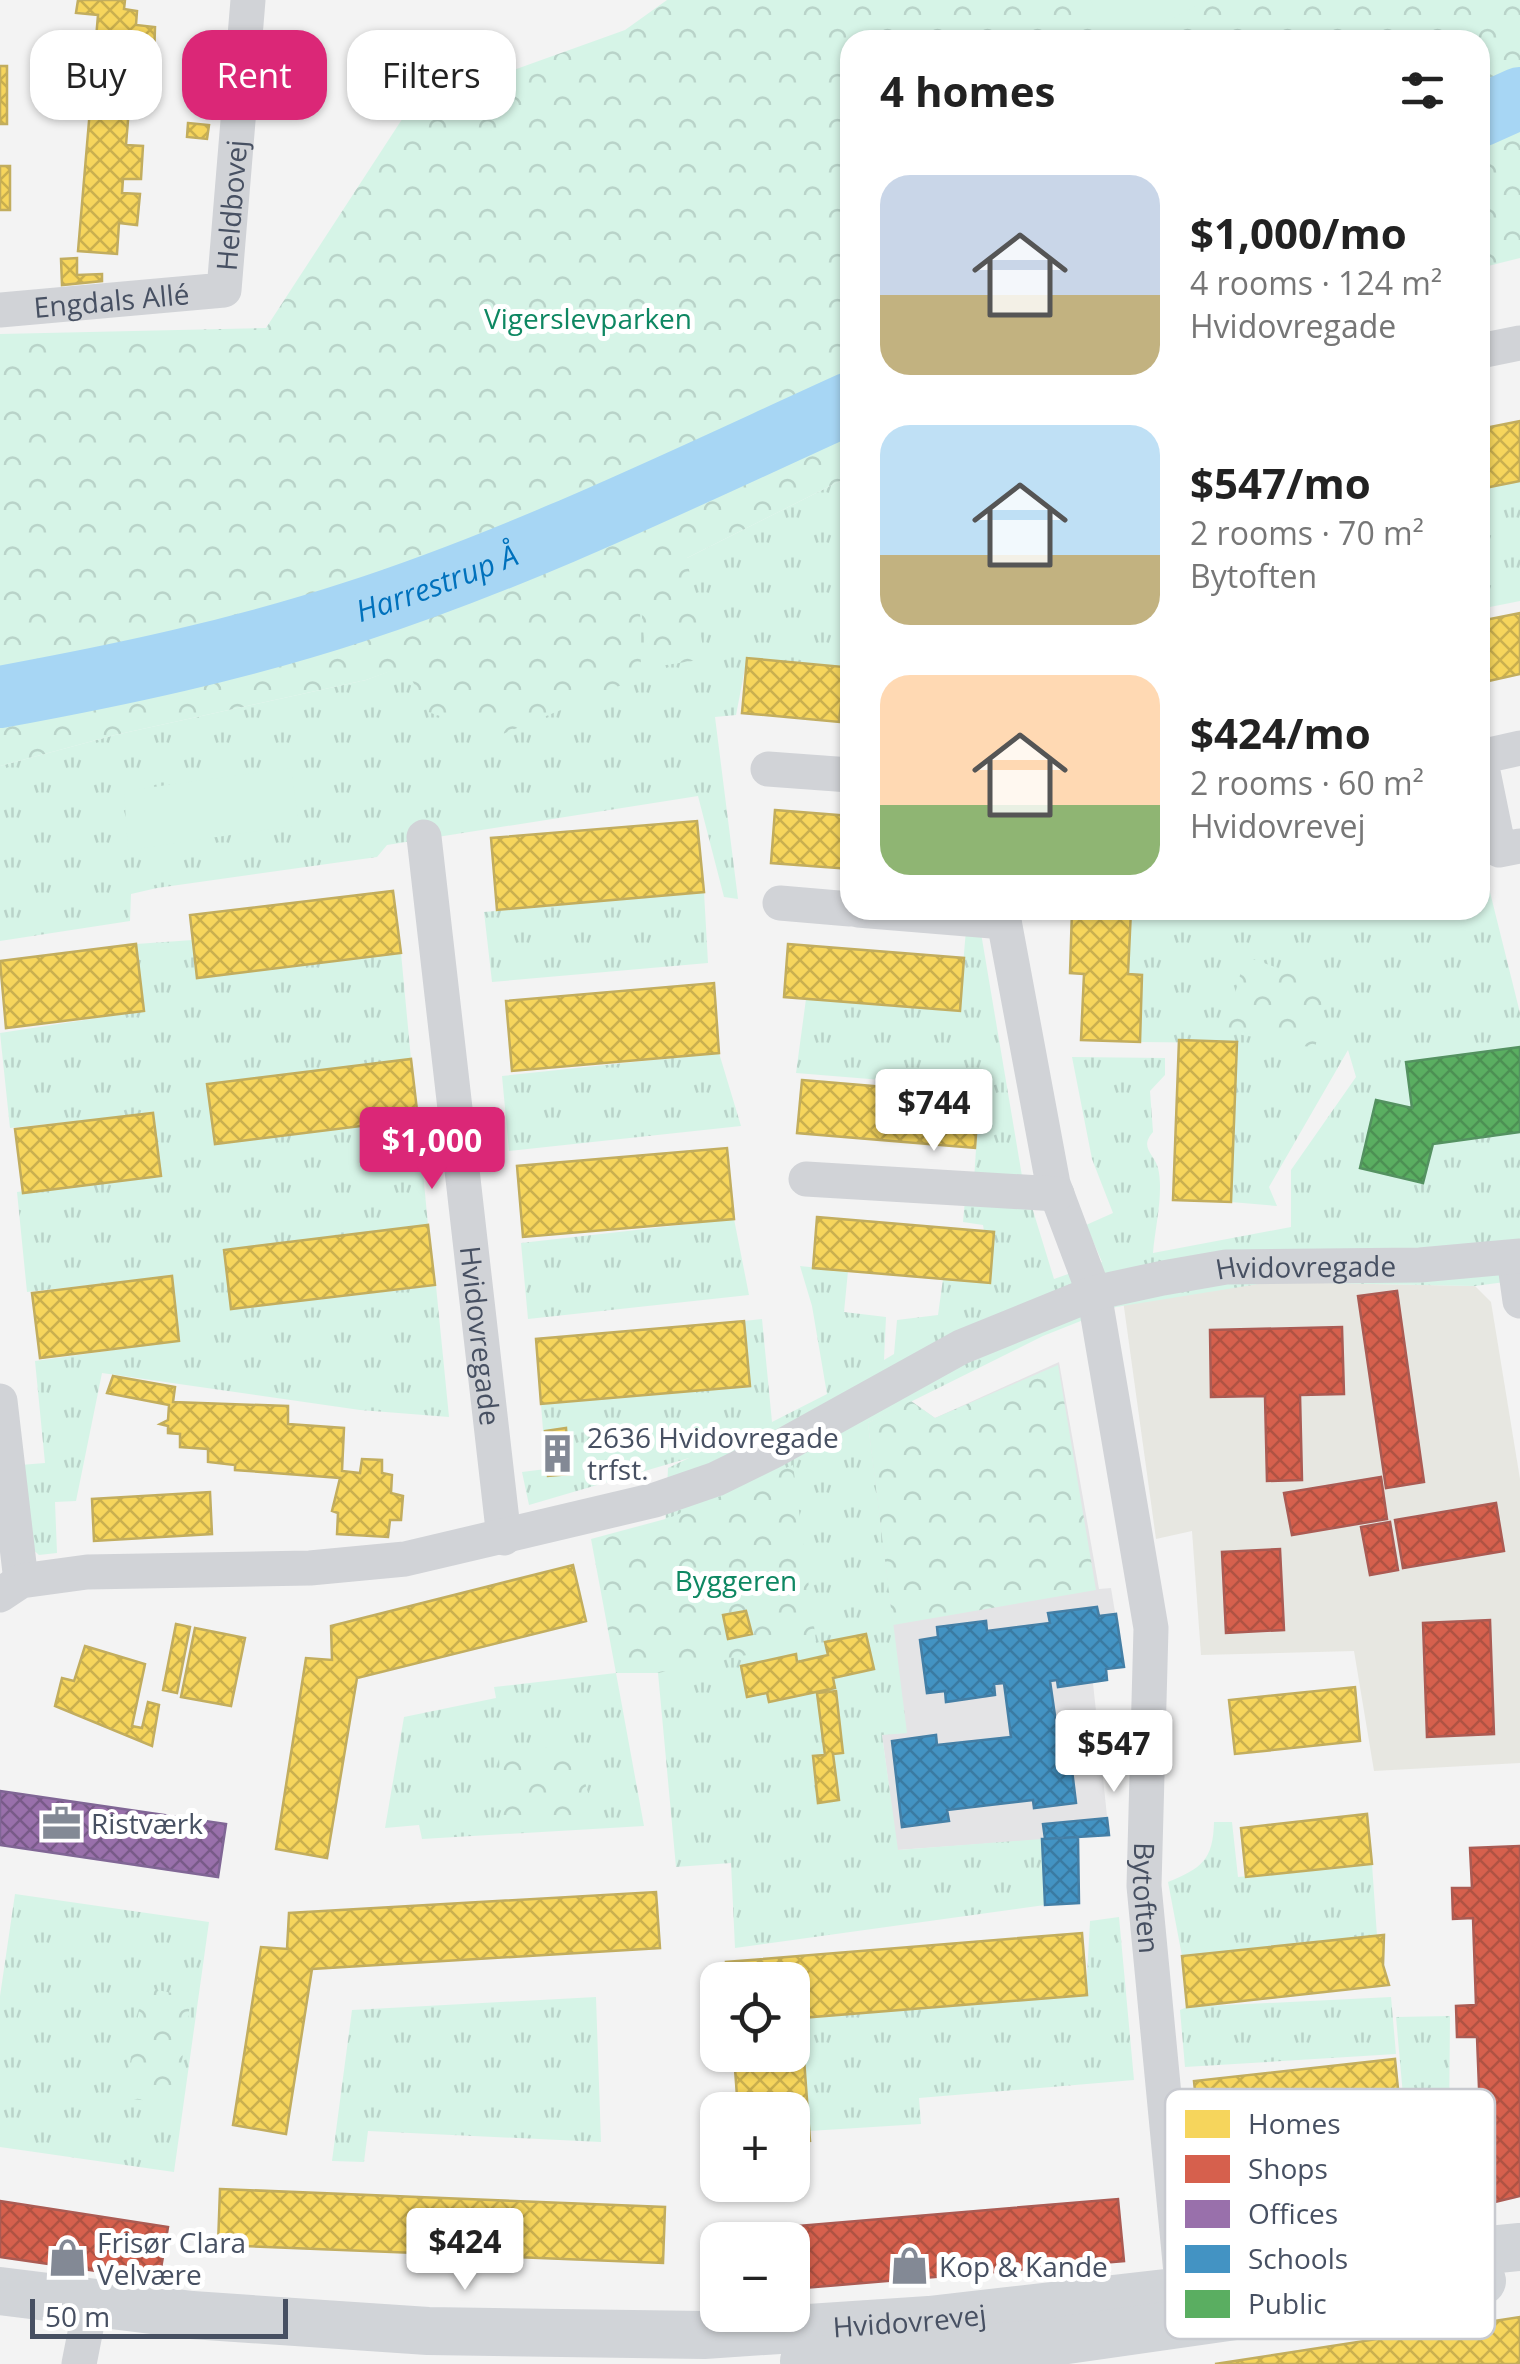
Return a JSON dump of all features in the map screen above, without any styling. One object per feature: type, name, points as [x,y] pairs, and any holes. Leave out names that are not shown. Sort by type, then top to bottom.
[{"type":"street","name":"Heldbovej","points":[[224,290],[248,0]]},
{"type":"street","name":"Engdals Allé","points":[[0,310],[224,290]]},
{"type":"street","points":[[1490,349],[1520,343]]},
{"type":"street","points":[[1490,755],[1520,748]]},
{"type":"street","points":[[768,769],[840,774]]},
{"type":"street","points":[[1490,806],[1499,850],[1520,846]]},
{"type":"street","name":"Hvidovregade","points":[[424,837],[504,1538]]},
{"type":"street","points":[[780,903],[840,908]]},
{"type":"street","points":[[1004,920],[1025,1047],[1057,1194],[1094,1294]]},
{"type":"street","points":[[806,1178],[1057,1194]]},
{"type":"street","points":[[1517,1257],[1520,1301]]},
{"type":"street","name":"Hvidovregade","points":[[0,1401],[11,1589],[88,1572],[310,1568],[405,1559],[655,1500],[716,1479],[962,1347],[1094,1294],[1226,1267],[1420,1265],[1517,1257]]},
{"type":"street","name":"Bytoften","points":[[1094,1294],[1150,1628],[1144,1886],[1165,2102]]},
{"type":"street","name":"Hvidovrevej","points":[[1495,2250],[1520,2248]]},
{"type":"street","name":"Hvidovrevej","points":[[1495,2277],[1520,2275]]},
{"type":"street","name":"Hvidovrevej","points":[[0,2291],[86,2333],[192,2315],[447,2331],[704,2334],[930,2351]]},
{"type":"street","name":"Hvidovrevej","points":[[735,2364],[930,2351],[1165,2311]]},
{"type":"street","name":"Hvidovrevej","points":[[0,2320],[190,2345],[540,2364]]},
{"type":"shaded area","points":[[1271,1282],[1475,1286],[1491,1302],[1520,1479],[1520,1763],[1374,1771],[1354,1651],[1201,1655],[1192,1531],[1156,1539],[1123,1300]]},
{"type":"shaded area","points":[[1059,1362],[1099,1589],[1111,1588],[1124,1667],[1106,1669],[1107,1680],[1093,1683],[1109,1835],[897,1850],[882,1734],[904,1733],[868,1423],[911,1401],[935,1418]]},
{"type":"green space","name":"Vigerslevparken","points":[[667,0],[1520,0],[1520,258],[1490,266],[1490,30],[840,30],[840,481],[687,558],[705,659],[647,668],[640,597],[641,677],[498,736],[428,712],[405,666],[366,680],[115,735],[0,766],[0,334],[266,328],[402,120],[516,120],[516,69],[625,30]]},
{"type":"green space","points":[[1090,0],[1207,0],[1151,30],[1106,30]]},
{"type":"green space","points":[[840,481],[840,667],[747,658],[736,715],[715,717],[738,899],[724,897],[698,796],[387,845],[377,857],[157,888],[131,894],[130,921],[0,941],[0,766],[115,735],[366,680],[687,558]]},
{"type":"green space","points":[[1520,481],[1520,601],[1490,607],[1490,487]]},
{"type":"green space","points":[[291,768],[299,825],[128,850],[124,791]]},
{"type":"green space","points":[[704,892],[708,963],[492,982],[484,912]]},
{"type":"green space","points":[[1490,892],[1520,1013],[1520,1280],[1475,1286],[1271,1282],[1116,1307],[1043,1336],[868,1423],[907,1733],[882,1735],[898,1850],[1042,1839],[1045,1905],[735,1948],[731,1863],[676,1867],[658,1673],[668,1468],[689,1458],[529,1505],[522,1472],[546,1469],[541,1404],[750,1386],[744,1321],[762,1319],[772,1422],[827,1394],[812,1306],[800,1266],[848,1271],[844,1312],[886,1317],[884,1360],[894,1354],[897,1320],[938,1315],[943,1279],[990,1282],[994,1232],[984,1231],[983,1225],[963,1222],[965,1200],[1031,1204],[1054,1279],[1102,1262],[1086,1225],[1113,1213],[1092,1159],[1072,1057],[1165,1058],[1165,1075],[1150,1091],[1153,1132],[1147,1146],[1158,1168],[1160,1188],[1153,1253],[1291,1227],[1291,1170],[1356,1077],[1348,1050],[1269,1187],[1277,1206],[1231,1202],[1237,1043],[1140,1042],[1142,976],[1128,974],[1131,920],[1490,920]]},
{"type":"green space","points":[[966,930],[981,933],[1023,1182],[974,1180],[980,1088],[796,1073],[806,999],[959,1011]]},
{"type":"green space","points":[[193,940],[198,978],[401,953],[411,1059],[207,1084],[215,1144],[418,1119],[428,1225],[224,1250],[232,1309],[436,1286],[449,1417],[360,1410],[102,1373],[76,1501],[55,1502],[57,1553],[39,1555],[31,1548],[20,1465],[45,1463],[35,1361],[179,1341],[171,1276],[27,1292],[17,1192],[161,1175],[153,1113],[10,1128],[0,1033],[143,1011],[136,944]]},
{"type":"green space","points":[[1245,956],[1329,987],[1315,1048],[1225,1032]]},
{"type":"green space","points":[[719,1053],[741,1126],[509,1151],[502,1076]]},
{"type":"green space","points":[[734,1219],[749,1295],[528,1319],[521,1243]]},
{"type":"green space","points":[[1058,1365],[1096,1590],[893,1625],[868,1423],[911,1401],[935,1418]]},
{"type":"green space","name":"Byggeren","points":[[793,1465],[816,1641],[658,1673],[616,1673],[591,1539],[669,1518]]},
{"type":"green space","points":[[616,1673],[644,1826],[422,1839],[419,1825],[385,1828],[404,1717],[496,1698],[494,1687]]},
{"type":"green space","points":[[551,1747],[581,1768],[596,1821],[503,1828],[499,1756]]},
{"type":"green space","points":[[1214,1822],[1232,1822],[1238,1877],[1372,1864],[1377,1936],[1182,1956],[1168,1882],[1203,1861],[1211,1845]]},
{"type":"green space","points":[[15,1894],[209,1922],[174,2172],[0,2147],[0,1996]]},
{"type":"green space","points":[[1119,1917],[1134,2080],[919,2098],[921,2124],[810,2131],[810,2092],[806,2092],[805,2072],[810,2072],[810,2017],[1086,1995],[1090,1921]]},
{"type":"green space","points":[[143,1987],[191,1997],[176,2104],[124,2098]]},
{"type":"green space","points":[[596,1997],[601,2142],[368,2131],[364,2162],[332,2161],[352,2010]]},
{"type":"green space","points":[[1391,1997],[1396,2054],[1185,2067],[1180,2010],[1187,2007]]},
{"type":"green space","points":[[1450,2016],[1449,2089],[1402,2089],[1396,2017]]},
{"type":"building: Homes","points":[[78,0],[125,0],[124,9],[137,11],[136,25],[155,30],[97,30],[98,15],[76,13]]},
{"type":"building: Homes","points":[[0,66],[7,66],[7,124],[0,124]]},
{"type":"building: Homes","points":[[89,120],[128,120],[126,145],[143,146],[141,179],[123,179],[122,193],[140,194],[137,225],[119,223],[117,254],[78,251]]},
{"type":"building: Homes","points":[[188,123],[209,125],[207,139],[187,137]]},
{"type":"building: Homes","points":[[0,166],[10,166],[10,210],[0,210]]},
{"type":"building: Homes","points":[[77,258],[77,275],[102,274],[102,281],[62,285],[61,259]]},
{"type":"building: Homes","points":[[1520,421],[1520,481],[1490,487],[1490,427]]},
{"type":"building: Homes","points":[[1520,613],[1520,674],[1490,681],[1490,619]]},
{"type":"building: Homes","points":[[747,658],[840,667],[839,722],[742,713]]},
{"type":"building: Homes","points":[[775,810],[840,815],[840,868],[771,863]]},
{"type":"building: Homes","points":[[697,821],[704,892],[497,910],[491,838]]},
{"type":"building: Homes","points":[[393,891],[401,953],[197,978],[190,915]]},
{"type":"building: Homes","points":[[1072,920],[1131,920],[1128,974],[1142,975],[1140,1042],[1081,1040],[1084,974],[1070,973]]},
{"type":"building: Homes","points":[[136,944],[144,1011],[6,1028],[0,961]]},
{"type":"building: Homes","points":[[788,944],[964,958],[960,1011],[784,997]]},
{"type":"building: Homes","points":[[714,983],[719,1053],[512,1071],[506,1001]]},
{"type":"building: Homes","points":[[1179,1040],[1237,1042],[1231,1202],[1173,1200]]},
{"type":"building: Homes","points":[[411,1059],[418,1119],[215,1144],[207,1084]]},
{"type":"building: Homes","points":[[802,1080],[979,1095],[975,1148],[797,1133]]},
{"type":"building: Homes","points":[[153,1113],[161,1176],[23,1193],[15,1129]]},
{"type":"building: Homes","points":[[727,1148],[734,1219],[523,1237],[517,1166]]},
{"type":"building: Homes","points":[[817,1217],[994,1232],[990,1283],[813,1268]]},
{"type":"building: Homes","points":[[428,1225],[435,1285],[231,1309],[224,1250]]},
{"type":"building: Homes","points":[[172,1276],[179,1341],[40,1358],[32,1293]]},
{"type":"building: Homes","points":[[744,1321],[750,1386],[541,1404],[536,1339]]},
{"type":"building: Homes","points":[[113,1376],[175,1387],[173,1402],[288,1406],[288,1424],[344,1428],[342,1471],[360,1473],[362,1459],[382,1460],[382,1473],[392,1475],[391,1493],[403,1496],[401,1520],[390,1520],[388,1537],[337,1534],[338,1513],[332,1511],[340,1478],[235,1470],[235,1465],[208,1462],[208,1449],[180,1447],[180,1434],[168,1433],[168,1426],[160,1424],[168,1420],[169,1405],[107,1393]]},
{"type":"building: Homes","name":"2636 Hvidovregade trfst.","points":[[566,1428],[569,1474],[548,1476],[545,1431]]},
{"type":"building: Homes","points":[[210,1492],[212,1534],[94,1541],[92,1499]]},
{"type":"building: Homes","points":[[573,1565],[586,1621],[357,1678],[327,1858],[276,1849],[306,1658],[332,1660],[331,1626]]},
{"type":"building: Homes","points":[[746,1611],[752,1634],[728,1639],[723,1615]]},
{"type":"building: Homes","points":[[176,1624],[190,1627],[177,1693],[163,1690]]},
{"type":"building: Homes","points":[[195,1628],[245,1638],[231,1706],[181,1697]]},
{"type":"building: Homes","points":[[866,1634],[874,1669],[833,1678],[835,1688],[769,1702],[767,1693],[747,1697],[741,1666],[796,1654],[797,1662],[828,1655],[825,1642]]},
{"type":"building: Homes","points":[[85,1646],[145,1664],[132,1726],[142,1728],[148,1702],[159,1705],[152,1746],[55,1706],[62,1678],[74,1681]]},
{"type":"building: Homes","points":[[1355,1687],[1360,1741],[1235,1754],[1229,1700]]},
{"type":"building: Homes","points":[[836,1691],[843,1753],[833,1754],[839,1800],[818,1803],[813,1756],[825,1755],[817,1693]]},
{"type":"building: Homes","points":[[1367,1814],[1372,1864],[1246,1877],[1241,1828]]},
{"type":"building: Homes","points":[[656,1892],[660,1948],[312,1969],[286,2134],[233,2125],[261,1947],[287,1949],[289,1913]]},
{"type":"building: Homes","points":[[1082,1933],[1087,1995],[810,2017],[810,1962],[726,1962]]},
{"type":"building: Homes","points":[[1384,1935],[1383,1965],[1389,1985],[1187,2007],[1182,1956]]},
{"type":"building: Homes","points":[[1395,2059],[1398,2089],[1195,2089],[1194,2081]]},
{"type":"building: Homes","points":[[735,2072],[805,2072],[806,2092],[737,2092]]},
{"type":"building: Homes","points":[[220,2189],[665,2207],[663,2263],[218,2245]]},
{"type":"building: Homes","points":[[1520,2317],[1520,2364],[1215,2364],[1377,2339],[1495,2339],[1495,2321]]},
{"type":"building: Shops","points":[[1397,1291],[1424,1482],[1386,1488],[1358,1296]]},
{"type":"building: Shops","points":[[1342,1327],[1344,1394],[1300,1395],[1302,1480],[1267,1481],[1265,1396],[1211,1397],[1210,1330]]},
{"type":"building: Shops","points":[[1381,1477],[1387,1519],[1292,1535],[1284,1493]]},
{"type":"building: Shops","points":[[1496,1503],[1504,1551],[1403,1568],[1395,1520]]},
{"type":"building: Shops","points":[[1390,1522],[1398,1570],[1370,1575],[1361,1527]]},
{"type":"building: Shops","points":[[1280,1549],[1284,1630],[1226,1633],[1222,1552]]},
{"type":"building: Shops","points":[[1490,1620],[1494,1734],[1427,1737],[1423,1623]]},
{"type":"building: Shops","points":[[1520,1846],[1520,2196],[1495,2202],[1495,2089],[1479,2089],[1477,2037],[1457,2037],[1456,2006],[1476,2005],[1473,1918],[1453,1919],[1452,1888],[1472,1888],[1470,1848]]},
{"type":"building: Shops","points":[[1118,2199],[1124,2261],[810,2287],[810,2225]]},
{"type":"building: Shops","points":[[0,2201],[168,2227],[159,2280],[0,2257]]},
{"type":"building: Offices","points":[[0,1791],[226,1824],[218,1877],[0,1845]]},
{"type":"building: Schools","points":[[1097,1607],[1099,1616],[1116,1614],[1124,1667],[1106,1669],[1107,1680],[1058,1687],[1057,1680],[1050,1681],[1057,1730],[1067,1729],[1076,1803],[1034,1808],[1033,1800],[947,1810],[949,1821],[902,1827],[892,1741],[936,1735],[937,1745],[1011,1737],[1004,1683],[994,1684],[995,1695],[946,1702],[945,1691],[927,1693],[920,1640],[938,1637],[937,1627],[986,1621],[987,1631],[1050,1623],[1048,1613]]},
{"type":"building: Schools","points":[[1107,1818],[1109,1835],[1045,1839],[1043,1824]]},
{"type":"building: Schools","points":[[1078,1837],[1079,1903],[1045,1905],[1042,1839]]},
{"type":"building: Public","points":[[1520,1047],[1520,1132],[1433,1144],[1423,1183],[1360,1168],[1376,1100],[1412,1108],[1406,1062]]},
{"type":"waterway","name":"Harrestrup Å","points":[[1490,112],[1520,98]]},
{"type":"waterway","name":"Harrestrup Å","points":[[0,697],[223,650],[417,590],[605,515],[840,408]]},
{"type":"place","name":"2636 Hvidovregade trfst.","points":[[557,1453]]},
{"type":"place","name":"Ristværk","points":[[61,1823]]},
{"type":"place","name":"Frisør Clara Velvære","points":[[67,2258]]},
{"type":"place","name":"Kop & Kande","points":[[909,2266]]}]
